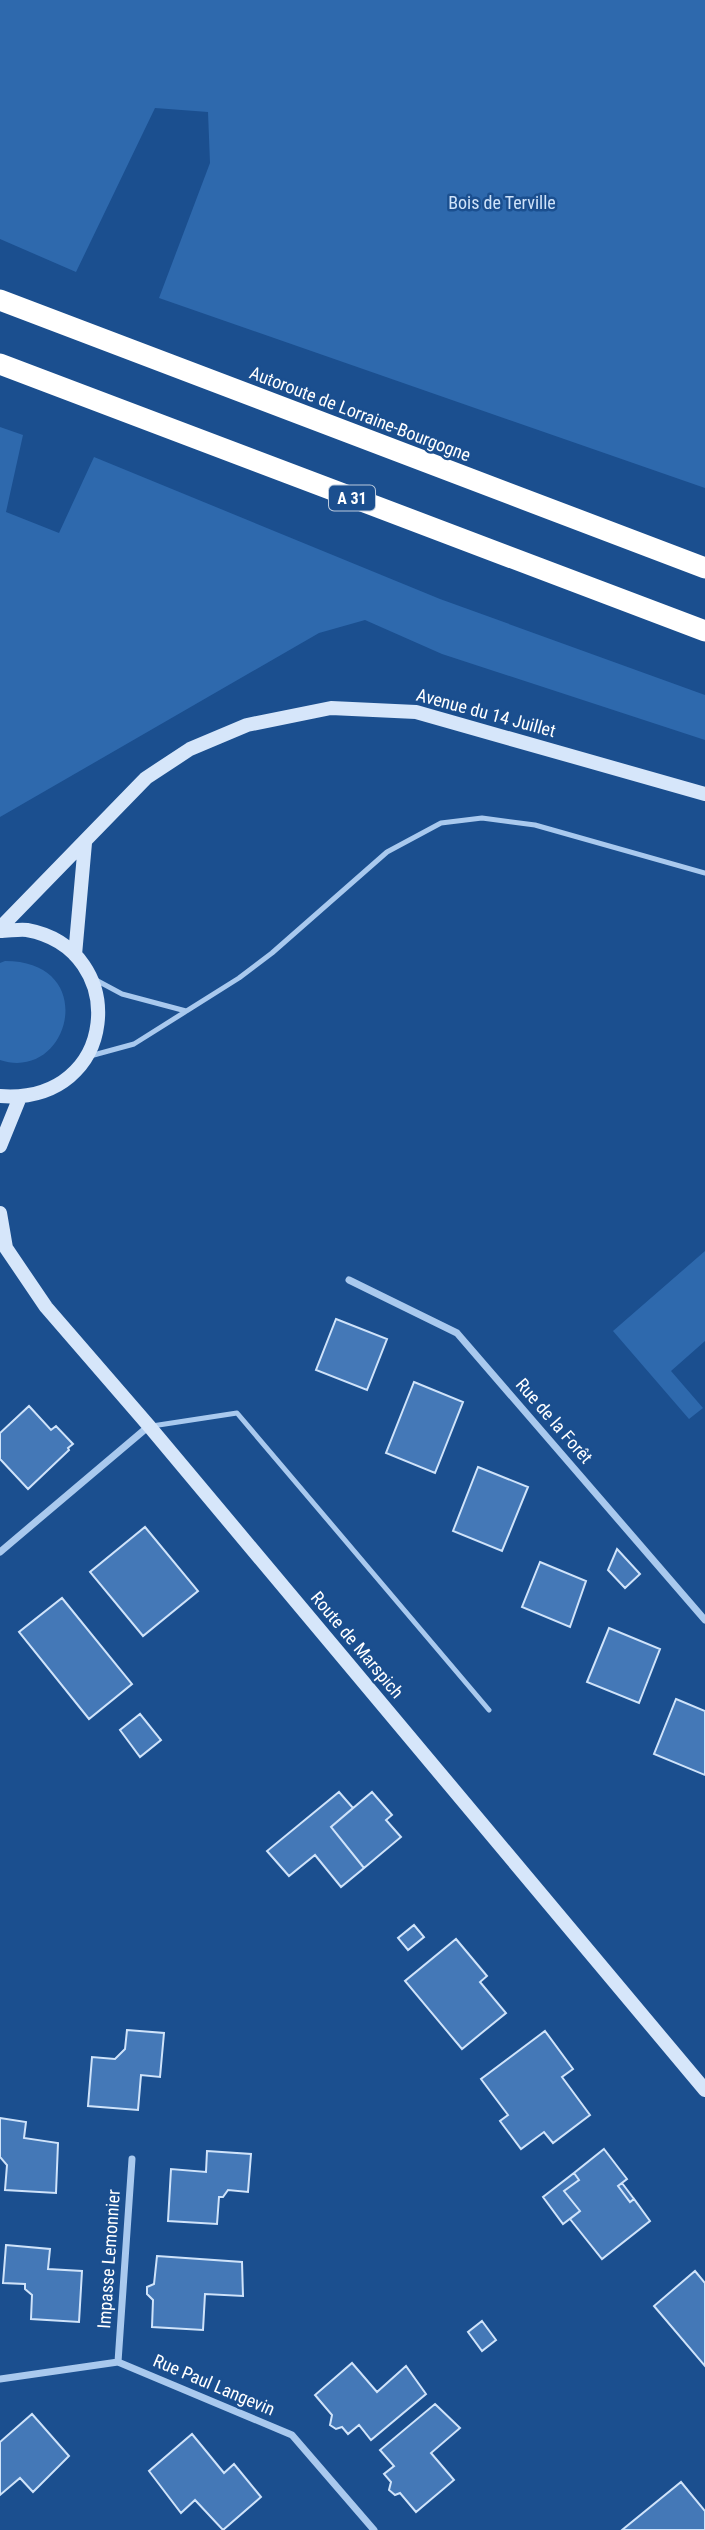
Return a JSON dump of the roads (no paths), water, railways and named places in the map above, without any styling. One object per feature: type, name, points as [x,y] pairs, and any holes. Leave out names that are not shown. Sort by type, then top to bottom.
[{"type":"highway","name":"Autoroute de Lorraine-Bourgogne","points":[[0,300],[705,568]]},
{"type":"highway","name":"A 31","points":[[0,364],[705,631]]},
{"type":"main road","name":"Avenue du 14 Juillet","points":[[0,930],[146,778],[190,749],[247,725],[331,708],[416,712],[705,794]]},
{"type":"main road","points":[[75,955],[85,843]]},
{"type":"main road","points":[[0,930],[25,930],[52,938],[75,955],[90,978],[99,1004],[97,1032],[87,1057],[69,1078],[46,1092],[20,1097],[0,1096]]},
{"type":"main road","points":[[0,1146],[20,1097]]},
{"type":"main road","name":"Route de Marspich","points":[[0,1213],[6,1248],[46,1307],[149,1426],[705,2090]]},
{"type":"street","name":"Rue de la Forêt","points":[[349,1280],[457,1333],[705,1620]]},
{"type":"street","points":[[0,1552],[149,1426]]},
{"type":"street","name":"Impasse Lemonnier","points":[[118,2362],[132,2158]]},
{"type":"street","points":[[0,2379],[118,2362]]},
{"type":"street","name":"Rue Paul Langevin","points":[[118,2362],[292,2435],[374,2530]]},
{"type":"lane","points":[[87,1057],[134,1044],[239,978],[272,953],[387,852],[441,823],[482,818],[535,825],[705,873]]},
{"type":"lane","points":[[90,978],[122,994],[186,1011]]},
{"type":"lane","points":[[149,1426],[237,1413],[489,1710]]},
{"type":"park label","name":"Bois de Terville","points":[[502,203]]}]
